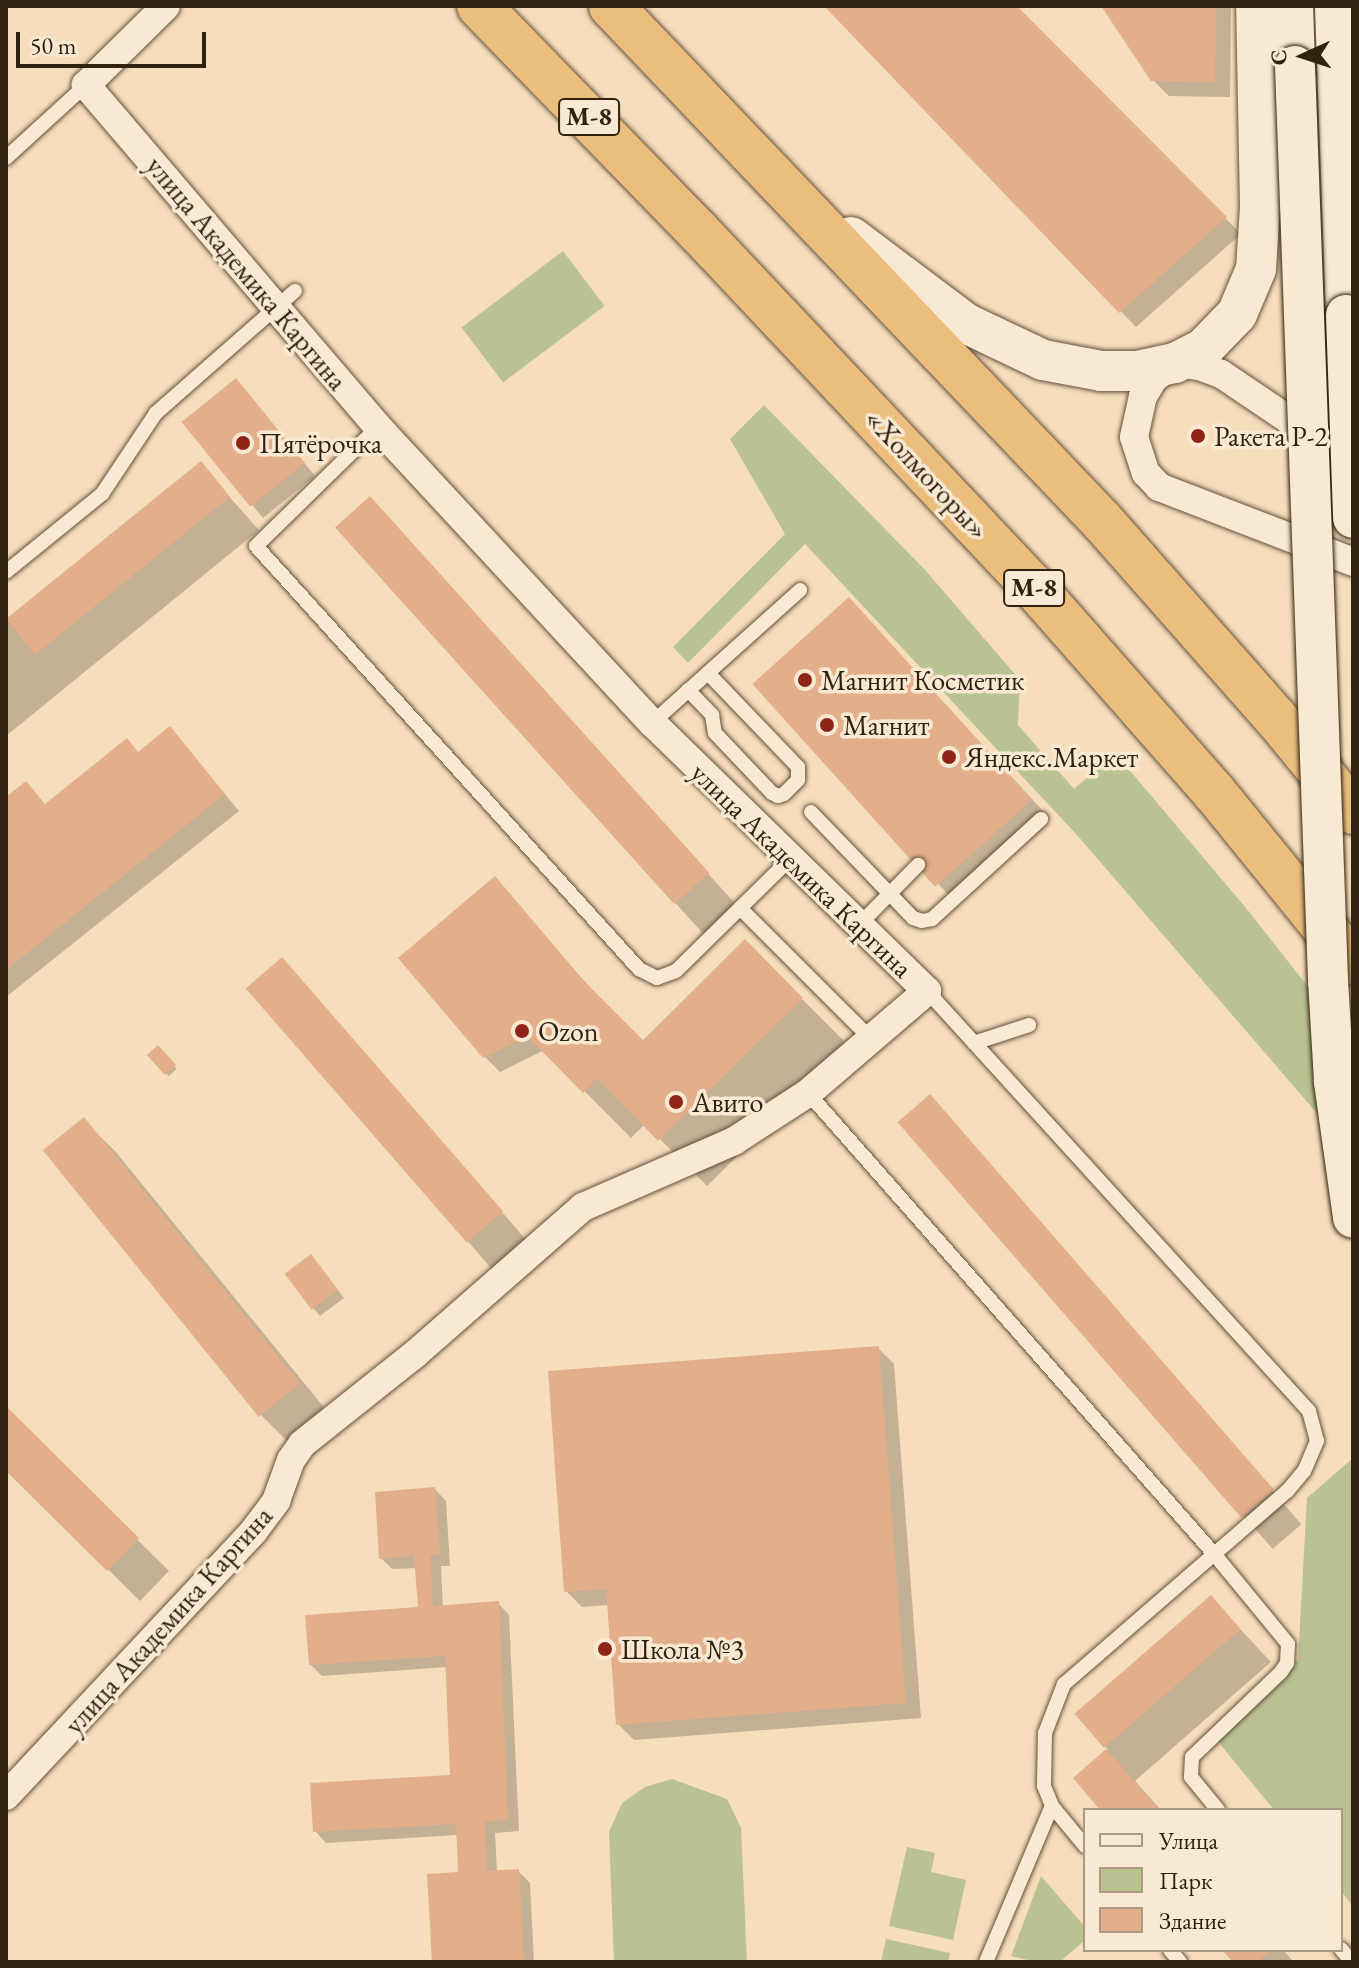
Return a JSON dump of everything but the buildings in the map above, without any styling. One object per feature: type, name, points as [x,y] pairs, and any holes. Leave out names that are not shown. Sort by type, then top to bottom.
[{"type":"highway","name":"«Холмогоры»","points":[[479,6],[686,218],[1032,585],[1214,792],[1353,963]]},
{"type":"highway","points":[[611,6],[761,168],[1102,521],[1286,730],[1353,812]]},
{"type":"main road","points":[[761,168],[916,288],[965,323],[1009,346],[1043,360],[1101,371],[1137,371],[1175,363],[1204,348],[1224,331],[1243,302],[1256,269],[1260,218],[1256,6]]},
{"type":"main road","points":[[1293,6],[1328,980],[1334,1082],[1353,1218]]},
{"type":"main road","points":[[1335,6],[1353,518]]},
{"type":"street","points":[[86,85],[166,6]]},
{"type":"street","name":"улица Академика Каргина","points":[[6,1796],[253,1532],[276,1501],[291,1460],[302,1444],[414,1355],[583,1207],[734,1141],[808,1093],[927,991],[789,860],[652,723],[378,427],[286,300],[86,85]]},
{"type":"street","points":[[1353,453],[1292,425],[1221,374],[1199,366],[1175,363],[1154,378],[1143,396],[1136,417],[1136,447],[1146,473],[1159,487],[1353,562]]},
{"type":"lane","points":[[6,158],[86,85]]},
{"type":"lane","points":[[6,572],[102,494],[156,413],[286,300]]},
{"type":"lane","points":[[378,427],[256,546],[647,975],[657,978],[676,971],[789,860]]},
{"type":"lane","points":[[652,723],[800,590]]},
{"type":"lane","points":[[688,690],[712,715],[715,733],[772,793],[778,796],[784,794],[798,780],[798,767],[708,673]]},
{"type":"lane","points":[[811,812],[913,918],[922,921],[932,919],[1041,819]]},
{"type":"lane","points":[[858,926],[918,865]]},
{"type":"lane","points":[[740,908],[871,1039]]},
{"type":"lane","points":[[927,991],[1309,1411],[1317,1441],[1304,1471],[1287,1491],[1064,1684],[1054,1701],[1045,1733],[1044,1786],[1052,1806],[1083,1844]]},
{"type":"lane","points":[[974,1043],[1029,1025]]},
{"type":"lane","points":[[808,1093],[1283,1635],[1289,1654],[1281,1672],[1192,1757],[1191,1777],[1216,1808]]},
{"type":"lane","points":[[986,1962],[1052,1806]]},
{"type":"green space","points":[[563,251],[605,306],[503,383],[462,327]]},
{"type":"green space","points":[[764,405],[926,571],[1020,680],[1018,725],[1074,789],[1115,753],[1246,908],[1353,1044],[1353,1155],[1077,835],[805,544],[688,663],[673,647],[785,534],[730,439]]},
{"type":"green space","points":[[1353,1458],[1353,1906],[1343,1894],[1343,1808],[1272,1808],[1211,1733],[1298,1660],[1307,1498]]},
{"type":"green space","points":[[672,1779],[727,1799],[741,1828],[747,1962],[614,1962],[609,1832],[622,1803],[645,1787]]},
{"type":"green space","points":[[907,1847],[935,1853],[931,1872],[966,1880],[953,1940],[889,1926]]},
{"type":"green space","points":[[1041,1876],[1083,1925],[1083,1942],[1060,1962],[1036,1962],[1011,1956]]},
{"type":"green space","points":[[886,1939],[950,1953],[948,1962],[881,1962]]},
{"type":"place","name":"Ракета Р-2","points":[[1198,436]]},
{"type":"place","name":"Пятёрочка","points":[[243,443]]},
{"type":"place","name":"Магнит Косметик","points":[[805,680]]},
{"type":"place","name":"Магнит","points":[[827,725]]},
{"type":"place","name":"Яндекс.Маркет","points":[[949,757]]},
{"type":"place","name":"Ozon","points":[[522,1031]]},
{"type":"place","name":"Авито","points":[[676,1102]]},
{"type":"place","name":"Школа №3","points":[[605,1649]]}]
